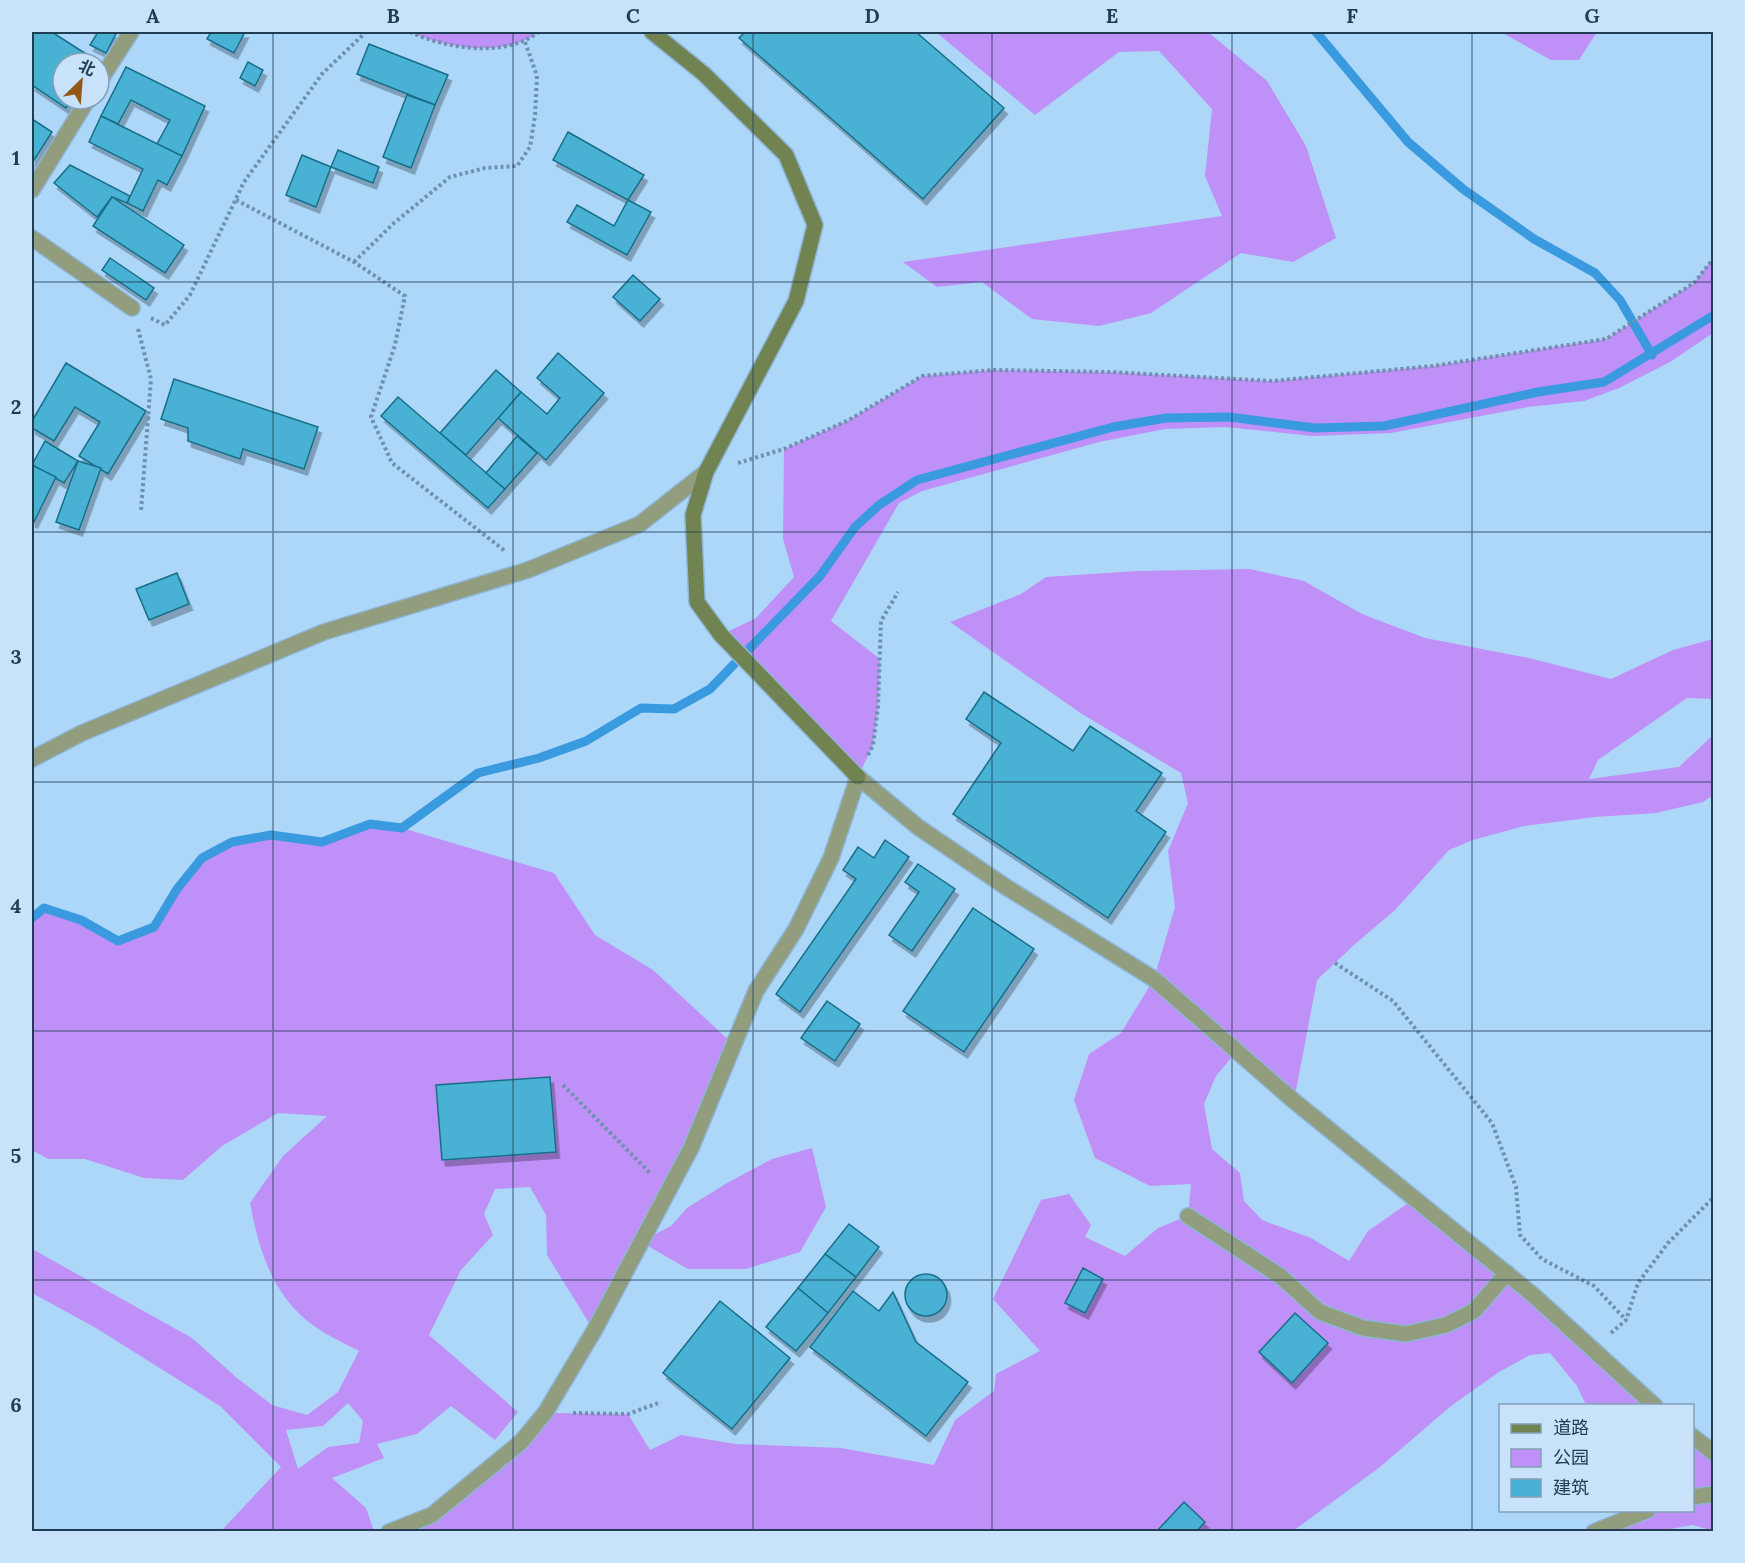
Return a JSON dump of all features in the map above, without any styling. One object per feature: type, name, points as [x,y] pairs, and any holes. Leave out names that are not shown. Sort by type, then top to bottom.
[{"type":"street","points":[[111,63],[131,32]]},
{"type":"street","points":[[652,32],[704,75],[786,155],[815,225],[796,302],[706,472],[693,515],[697,602],[721,635],[858,777],[918,827],[996,880],[1154,979],[1304,1108],[1507,1273],[1653,1404]]},
{"type":"street","points":[[32,190],[81,111]]},
{"type":"street","points":[[32,238],[132,308]]},
{"type":"street","points":[[32,759],[82,733],[324,632],[528,570],[640,524],[706,472]]},
{"type":"street","points":[[389,1532],[432,1515],[521,1442],[545,1413],[594,1331],[691,1148],[756,992],[796,929],[831,858],[858,777]]},
{"type":"street","points":[[1188,1216],[1280,1276],[1320,1312],[1363,1328],[1406,1334],[1446,1325],[1474,1311],[1507,1273]]},
{"type":"street","points":[[1694,1438],[1713,1453]]},
{"type":"street","points":[[1694,1497],[1713,1494]]},
{"type":"street","points":[[1594,1532],[1643,1512]]},
{"type":"path","points":[[132,308],[165,325],[190,295],[244,182],[322,74],[366,32]]},
{"type":"path","points":[[410,32],[426,39],[485,49],[525,42],[539,32]]},
{"type":"path","points":[[354,262],[394,223],[450,177],[485,168],[517,166],[530,147],[535,116],[537,76],[525,42]]},
{"type":"path","points":[[236,200],[354,262],[405,296],[395,345],[371,417],[392,463],[528,570]]},
{"type":"path","points":[[706,472],[784,450],[849,420],[922,376],[994,370],[1111,372],[1272,381],[1433,366],[1606,339],[1694,283],[1713,258]]},
{"type":"path","points":[[132,308],[151,378],[141,511]]},
{"type":"path","points":[[858,777],[873,745],[878,706],[881,621],[898,592]]},
{"type":"path","points":[[1335,963],[1393,1002],[1492,1123],[1516,1186],[1520,1235],[1542,1259],[1594,1286],[1626,1320]]},
{"type":"path","points":[[563,1085],[668,1192]]},
{"type":"path","points":[[1592,1349],[1626,1320],[1638,1283],[1668,1244],[1713,1197]]},
{"type":"path","points":[[545,1413],[628,1414],[661,1402]]},
{"type":"green space","points":[[410,32],[539,32],[509,45],[476,48],[441,43]]},
{"type":"green space","points":[[936,32],[1208,32],[1267,81],[1306,146],[1336,238],[1293,262],[1241,253],[1151,313],[1099,326],[1032,319],[982,282],[937,287],[903,262],[1222,216],[1205,176],[1212,109],[1159,51],[1119,52],[1035,115]]},
{"type":"green space","points":[[1501,32],[1597,32],[1579,60],[1551,60]]},
{"type":"green space","points":[[1713,258],[1713,333],[1670,362],[1619,388],[1584,401],[1528,407],[1391,433],[1312,436],[1226,427],[1165,429],[1099,442],[922,491],[899,503],[831,621],[880,659],[878,707],[873,745],[858,777],[721,635],[756,618],[794,577],[783,539],[784,449],[849,420],[922,376],[994,370],[1111,372],[1272,381],[1433,366],[1606,339],[1694,283]]},
{"type":"green space","points":[[1250,569],[1304,581],[1362,614],[1425,638],[1529,658],[1611,679],[1673,650],[1713,639],[1713,699],[1687,698],[1598,760],[1589,779],[1679,767],[1713,735],[1713,795],[1703,802],[1656,813],[1595,817],[1524,826],[1473,840],[1449,850],[1395,910],[1317,980],[1294,1101],[1237,1051],[1216,1076],[1204,1104],[1212,1149],[1240,1173],[1244,1201],[1262,1220],[1311,1238],[1349,1261],[1368,1231],[1414,1199],[1654,1404],[1586,1404],[1577,1386],[1550,1353],[1530,1355],[1499,1372],[1451,1406],[1380,1467],[1293,1531],[389,1532],[432,1514],[545,1413],[628,1414],[650,1450],[681,1435],[735,1444],[841,1448],[934,1465],[955,1420],[994,1391],[996,1374],[1040,1351],[993,1299],[1041,1200],[1069,1194],[1091,1225],[1085,1237],[1125,1256],[1158,1228],[1188,1216],[1191,1184],[1150,1186],[1095,1158],[1074,1100],[1089,1054],[1121,1033],[1154,979],[1175,907],[1168,851],[1188,803],[1181,773],[1082,714],[950,622],[1021,594],[1046,577],[1137,571]]},
{"type":"green space","points":[[370,824],[402,828],[554,873],[595,935],[653,970],[734,1045],[642,1241],[671,1226],[687,1208],[727,1183],[772,1159],[812,1148],[826,1207],[800,1252],[746,1269],[688,1269],[641,1242],[594,1331],[547,1255],[546,1215],[530,1187],[495,1189],[484,1214],[493,1235],[461,1270],[429,1335],[518,1412],[495,1440],[451,1406],[417,1434],[377,1444],[384,1458],[332,1478],[366,1508],[374,1531],[221,1531],[281,1467],[220,1406],[96,1328],[32,1293],[32,1249],[192,1338],[272,1405],[307,1415],[338,1392],[359,1351],[314,1326],[288,1301],[278,1287],[263,1255],[250,1203],[283,1156],[327,1116],[278,1113],[222,1146],[183,1180],[144,1178],[85,1159],[48,1159],[32,1150],[32,918],[44,908],[81,920],[119,941],[154,927],[177,889],[202,858],[232,842],[271,835],[322,842]],"holes":[[[348,1403],[363,1421],[359,1443],[328,1447],[298,1469],[286,1430],[323,1426]]]},
{"type":"green space","points":[[1694,1437],[1713,1453],[1713,1531],[1693,1525],[1659,1531],[1594,1532],[1623,1520],[1622,1512],[1694,1512]]},
{"type":"building","points":[[32,32],[52,32],[81,51],[51,51],[51,98],[32,85]]},
{"type":"building","points":[[98,32],[117,32],[107,51],[90,45]]},
{"type":"building","points":[[211,32],[245,32],[234,53],[207,39]]},
{"type":"building","points":[[745,32],[916,32],[1004,108],[923,199],[739,38]]},
{"type":"building","points":[[369,44],[448,75],[435,105],[357,74]]},
{"type":"building","points":[[248,62],[263,70],[255,86],[240,78]]},
{"type":"building","points":[[126,67],[205,106],[182,156],[157,144],[170,120],[131,100],[118,124],[101,116],[104,111],[111,111],[111,96]]},
{"type":"building","points":[[407,95],[435,105],[411,168],[383,157]]},
{"type":"building","points":[[101,116],[182,156],[167,185],[158,180],[143,211],[127,203],[143,169],[89,142]]},
{"type":"building","points":[[32,119],[52,132],[32,163]]},
{"type":"building","points":[[568,132],[644,175],[628,200],[553,160]]},
{"type":"building","points":[[338,150],[379,167],[373,183],[331,167]]},
{"type":"building","points":[[302,155],[331,167],[316,207],[286,195]]},
{"type":"building","points":[[70,165],[130,196],[127,203],[112,197],[97,217],[54,183]]},
{"type":"building","points":[[112,197],[184,245],[165,273],[93,226]]},
{"type":"building","points":[[628,200],[651,212],[627,255],[567,222],[577,205],[614,226]]},
{"type":"building","points":[[110,258],[154,288],[146,300],[102,270]]},
{"type":"building","points":[[633,275],[660,299],[640,321],[613,297]]},
{"type":"building","points":[[558,353],[604,393],[546,460],[498,418],[521,392],[547,414],[560,398],[537,378]]},
{"type":"building","points":[[66,363],[146,411],[108,474],[79,456],[100,422],[75,407],[54,441],[32,428],[32,421]]},
{"type":"building","points":[[496,370],[521,392],[466,455],[440,433]]},
{"type":"building","points":[[174,379],[318,427],[304,469],[243,449],[240,459],[188,441],[188,428],[161,419]]},
{"type":"building","points":[[398,397],[505,489],[488,508],[381,416]]},
{"type":"building","points":[[517,436],[537,453],[505,489],[486,473]]},
{"type":"building","points":[[45,441],[78,461],[64,483],[32,465]]},
{"type":"building","points":[[78,461],[101,468],[79,530],[56,522]]},
{"type":"building","points":[[32,465],[56,477],[34,522],[32,521]]},
{"type":"building","points":[[177,573],[189,604],[149,620],[136,589]]},
{"type":"building","points":[[984,692],[1073,751],[1090,726],[1162,773],[1136,811],[1166,832],[1108,918],[953,814],[1001,743],[966,719]]},
{"type":"building","points":[[885,840],[909,857],[800,1012],[776,994],[856,879],[843,870],[858,847],[874,858]]},
{"type":"building","points":[[918,864],[955,889],[912,951],[889,935],[919,892],[905,882]]},
{"type":"building","points":[[973,908],[1034,949],[964,1052],[903,1011]]},
{"type":"building","points":[[827,1001],[860,1024],[835,1061],[801,1038]]},
{"type":"building","points":[[550,1077],[556,1152],[442,1160],[436,1085]]},
{"type":"building","points":[[849,1224],[879,1247],[856,1277],[825,1254]]},
{"type":"building","points":[[825,1254],[856,1277],[828,1313],[798,1288]]},
{"type":"building","points":[[1083,1268],[1103,1279],[1085,1313],[1065,1303]]},
{"type":"building","points":[[926,1274],[934,1275],[941,1280],[946,1287],[946,1303],[941,1310],[934,1315],[926,1316],[918,1315],[911,1310],[906,1303],[905,1295],[906,1287],[911,1280],[918,1275]]},
{"type":"building","points":[[798,1288],[828,1313],[796,1351],[766,1327]]},
{"type":"building","points":[[853,1291],[879,1311],[893,1292],[916,1342],[968,1382],[926,1436],[810,1347]]},
{"type":"building","points":[[720,1301],[790,1358],[732,1429],[663,1373]]},
{"type":"building","points":[[1295,1313],[1328,1343],[1292,1383],[1259,1352]]},
{"type":"building","points":[[1184,1502],[1205,1522],[1196,1532],[1156,1532]]},
{"type":"waterway","points":[[1316,32],[1408,142],[1463,189],[1534,239],[1595,273],[1620,300],[1652,355]]},
{"type":"waterway","points":[[32,918],[44,908],[81,920],[118,941],[154,927],[177,889],[202,858],[232,842],[271,835],[322,842],[370,824],[402,828],[478,773],[539,758],[586,741],[641,708],[674,709],[710,689],[820,576],[855,527],[879,505],[917,480],[1113,427],[1166,418],[1229,417],[1315,428],[1384,426],[1538,392],[1604,382],[1714,315]]}]
